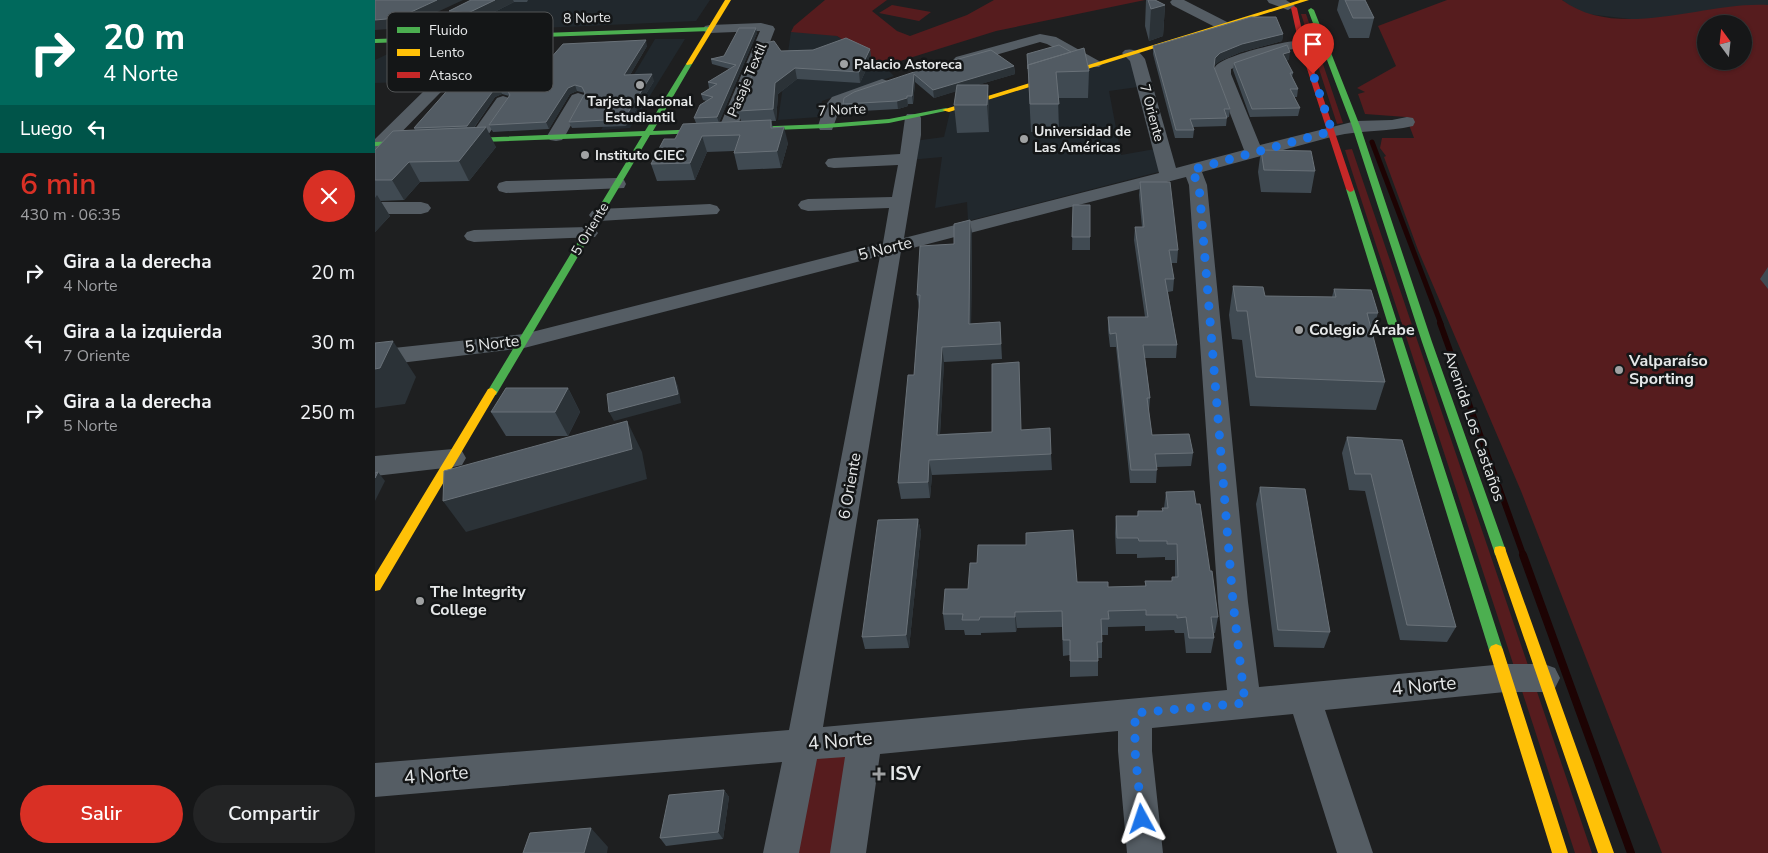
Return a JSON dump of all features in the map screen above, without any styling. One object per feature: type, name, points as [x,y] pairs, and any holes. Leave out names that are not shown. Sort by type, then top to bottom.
[{"type":"main road","points":[[455,12],[479,0]]},
{"type":"main road","name":"5 Oriente","points":[[375,586],[729,0]]},
{"type":"main road","points":[[1317,0],[1309,5],[1291,5],[1302,44],[1332,131],[1560,853]]},
{"type":"main road","name":"7 Norte","points":[[377,146],[556,136],[866,124],[913,118],[1291,5]]},
{"type":"main road","name":"Avenida Los Castaños","points":[[1309,5],[1355,126],[1425,335],[1606,853]]},
{"type":"main road","name":"8 Norte","points":[[553,35],[710,29]]},
{"type":"main road","points":[[375,52],[387,46]]},
{"type":"street","points":[[1274,0],[1291,5]]},
{"type":"street","points":[[1177,2],[1222,25]]},
{"type":"street","name":"Pasaje Textil","points":[[710,29],[761,27],[768,29],[727,130]]},
{"type":"street","points":[[947,64],[1040,38],[1051,40],[1094,64]]},
{"type":"street","points":[[1254,153],[1223,74],[1223,67],[1276,49],[1302,44]]},
{"type":"street","name":"7 Oriente","points":[[1130,53],[1137,59],[1180,173],[1199,185],[1233,602],[1245,703]]},
{"type":"street","points":[[827,126],[832,107],[837,100],[895,80]]},
{"type":"street","points":[[377,146],[431,92]]},
{"type":"street","points":[[556,136],[578,98]]},
{"type":"street","points":[[476,140],[503,101]]},
{"type":"street","name":"6 Oriente","points":[[781,853],[803,744],[893,248],[913,118]]},
{"type":"street","name":"5 Norte","points":[[375,358],[524,340],[893,248],[1332,131],[1355,126],[1403,126]]},
{"type":"street","points":[[834,163],[906,159]]},
{"type":"street","points":[[506,187],[617,184]]},
{"type":"street","points":[[808,205],[900,202]]},
{"type":"street","points":[[375,208],[421,208]]},
{"type":"street","points":[[599,215],[710,210]]},
{"type":"street","points":[[474,236],[588,233]]},
{"type":"street","points":[[375,466],[453,458]]},
{"type":"street","name":"4 Norte","points":[[375,780],[865,740],[1505,678],[1544,678]]},
{"type":"street","points":[[1304,697],[1355,853]]},
{"type":"street","points":[[1135,713],[1135,751],[1145,853]]},
{"type":"street","points":[[848,853],[865,740]]},
{"type":"shaded area","points":[[496,0],[710,0],[696,21],[553,28],[553,12],[473,12]]},
{"type":"shaded area","points":[[825,0],[887,0],[872,11],[897,31],[910,36],[967,15],[994,0],[1145,0],[996,31],[884,66],[837,36],[791,32],[794,26]]},
{"type":"shaded area","name":"Valparaíso Sporting","points":[[1447,0],[1562,0],[1585,12],[1609,18],[1636,19],[1663,17],[1743,5],[1768,5],[1768,853],[1662,853],[1521,491],[1418,250],[1384,157],[1386,156],[1380,148],[1382,138],[1414,138],[1406,117],[1365,114],[1358,94],[1365,92],[1357,88],[1396,66],[1378,26]]},
{"type":"shaded area","points":[[1562,0],[1768,0],[1768,5],[1639,20],[1587,14],[1573,8]]},
{"type":"shaded area","points":[[892,5],[931,12],[919,21],[879,13]]},
{"type":"shaded area","points":[[1301,14],[1306,14],[1343,123],[1337,124]]},
{"type":"shaded area","points":[[794,26],[837,36],[884,66],[894,76],[822,101],[819,117],[778,120],[791,32]]},
{"type":"shaded area","points":[[655,39],[685,39],[630,128],[601,130]]},
{"type":"shaded area","points":[[387,54],[387,83],[375,83],[375,60]]},
{"type":"shaded area","name":"Universidad de Las Américas","points":[[1128,56],[1132,60],[1138,87],[1109,91],[1121,155],[1155,149],[1162,171],[968,221],[967,202],[935,208],[942,157],[909,160],[914,141],[944,137],[950,112]]},
{"type":"shaded area","points":[[1352,149],[1592,853],[1575,853],[1345,150]]},
{"type":"shaded area","points":[[853,754],[838,853],[791,853],[809,758]]},
{"type":"building","points":[[375,0],[437,0],[411,12],[387,12],[387,19],[375,20]]},
{"type":"building","points":[[471,0],[495,0],[470,12],[449,11]]},
{"type":"building","points":[[1148,0],[1155,0],[1165,5],[1151,9]]},
{"type":"building","points":[[1345,0],[1365,0],[1374,18],[1353,18]]},
{"type":"building","points":[[1251,17],[1276,17],[1283,34],[1242,44],[1220,53],[1215,58],[1214,67],[1230,109],[1224,109],[1227,118],[1190,119],[1194,130],[1176,130],[1153,46]]},
{"type":"building","points":[[739,28],[756,28],[717,117],[694,118],[700,105],[713,97],[701,94],[717,84],[708,82],[736,65],[711,59],[724,56]]},
{"type":"building","points":[[846,38],[870,49],[859,72],[795,68],[775,83],[773,109],[738,111],[765,43],[774,41],[781,51],[813,50]]},
{"type":"building","points":[[646,40],[624,75],[652,74],[624,119],[569,122],[585,93],[582,87],[575,85],[568,88],[546,122],[489,125],[510,95],[508,92],[553,92],[553,55],[563,44]]},
{"type":"building","points":[[1059,45],[1071,52],[1028,65],[1028,69],[1027,54]]},
{"type":"building","points":[[1287,45],[1290,52],[1283,54],[1293,73],[1290,73],[1298,89],[1290,89],[1300,108],[1252,109],[1234,63]]},
{"type":"building","points":[[1084,48],[1089,71],[1056,72],[1059,104],[1030,104],[1028,65]]},
{"type":"building","points":[[991,50],[1014,66],[933,90],[914,74],[912,96],[907,96],[907,98],[897,101],[843,104],[844,98],[854,92],[926,68]]},
{"type":"building","points":[[957,85],[988,85],[987,105],[954,105]]},
{"type":"building","points":[[446,92],[492,92],[467,126],[414,128]]},
{"type":"building","points":[[771,120],[771,128],[784,127],[777,151],[734,153],[740,135],[702,136],[690,163],[651,164],[664,139],[675,139],[683,124]]},
{"type":"building","points":[[486,127],[459,161],[409,162],[392,180],[375,180],[375,150],[393,131]]},
{"type":"building","points":[[1261,150],[1311,151],[1315,171],[1264,170]]},
{"type":"building","points":[[1140,182],[1170,182],[1178,250],[1169,250],[1174,279],[1165,279],[1177,345],[1143,345],[1150,398],[1147,398],[1152,435],[1189,434],[1193,453],[1155,454],[1157,470],[1131,470],[1116,333],[1110,334],[1108,317],[1148,317],[1135,227],[1144,227]]},
{"type":"building","points":[[1073,205],[1090,205],[1090,237],[1072,237]]},
{"type":"building","points":[[970,220],[969,324],[1000,322],[1001,344],[942,347],[937,435],[992,432],[992,364],[1019,362],[1021,430],[1050,428],[1051,454],[929,460],[928,482],[898,483],[908,375],[914,375],[920,295],[917,295],[920,246],[954,244],[954,224]]},
{"type":"building","points":[[1233,286],[1263,287],[1265,296],[1336,297],[1334,289],[1371,290],[1378,313],[1367,313],[1385,382],[1256,377],[1247,311],[1237,311]]},
{"type":"building","points":[[393,341],[380,368],[375,369],[375,343]]},
{"type":"building","points":[[674,377],[678,394],[609,412],[607,394]]},
{"type":"building","points":[[506,388],[568,388],[555,412],[491,412]]},
{"type":"building","points":[[627,421],[632,449],[443,501],[444,471]]},
{"type":"building","points":[[1347,437],[1402,440],[1456,627],[1407,625],[1371,474],[1355,474]]},
{"type":"building","points":[[1260,487],[1305,489],[1330,632],[1278,630]]},
{"type":"building","points":[[1194,491],[1196,504],[1200,504],[1210,571],[1212,571],[1218,617],[1211,617],[1214,638],[1189,638],[1186,617],[1177,618],[1177,615],[1146,615],[1146,610],[1108,611],[1109,619],[1101,619],[1102,642],[1097,642],[1098,661],[1070,661],[1070,640],[1063,640],[1062,611],[1015,612],[1015,617],[980,617],[979,620],[962,620],[963,614],[943,614],[945,589],[968,589],[970,563],[977,563],[978,545],[1026,545],[1026,533],[1073,530],[1077,582],[1108,582],[1108,587],[1146,586],[1145,581],[1172,581],[1172,577],[1178,577],[1177,544],[1167,544],[1167,541],[1139,541],[1138,538],[1117,538],[1116,516],[1138,516],[1138,511],[1163,511],[1162,508],[1168,508],[1166,492]]},
{"type":"building","points":[[918,519],[906,635],[862,637],[878,520]]},
{"type":"building","points":[[724,790],[718,832],[660,838],[669,795]]},
{"type":"building","points":[[591,828],[584,853],[523,853],[530,833]]},
{"type":"waterway","points":[[1372,142],[1441,324]]},
{"type":"waterway","points":[[1440,323],[1524,557]]},
{"type":"waterway","points":[[1523,555],[1631,853]]},
{"type":"traffic: fast","points":[[455,12],[479,0]]},
{"type":"traffic: fast","points":[[1311,10],[1356,126],[1427,342],[1500,551]]},
{"type":"traffic: fast","points":[[553,35],[710,29]]},
{"type":"traffic: fast","points":[[375,41],[387,41]]},
{"type":"traffic: fast","points":[[492,392],[689,64]]},
{"type":"traffic: fast","points":[[375,144],[826,126],[889,121],[946,110]]},
{"type":"traffic: fast","points":[[1350,189],[1496,650]]},
{"type":"traffic: slow","points":[[689,64],[728,0]]},
{"type":"traffic: slow","points":[[946,110],[1306,0]]},
{"type":"traffic: slow","points":[[375,586],[492,392]]},
{"type":"traffic: slow","points":[[1500,551],[1606,853]]},
{"type":"traffic: slow","points":[[1496,650],[1560,853]]},
{"type":"traffic: jam","points":[[1294,8],[1302,44],[1350,189]]},
{"type":"place","name":"Palacio Astoreca","points":[[844,64]]},
{"type":"place","name":"Tarjeta Nacional Estudiantil","points":[[640,85]]},
{"type":"place","name":"Universidad de Las Américas","points":[[1024,139]]},
{"type":"place","name":"Instituto CIEC","points":[[585,155]]},
{"type":"place","name":"Colegio Árabe","points":[[1299,330]]},
{"type":"place","name":"Valparaíso Sporting","points":[[1619,370]]},
{"type":"place","name":"The Integrity College","points":[[420,601]]},
{"type":"place","name":"ISV","points":[[879,774]]},
{"type":"route","points":[[1142,819],[1135,751],[1135,713],[1245,703],[1233,602],[1199,185],[1191,170],[1332,131],[1313,74]]}]
